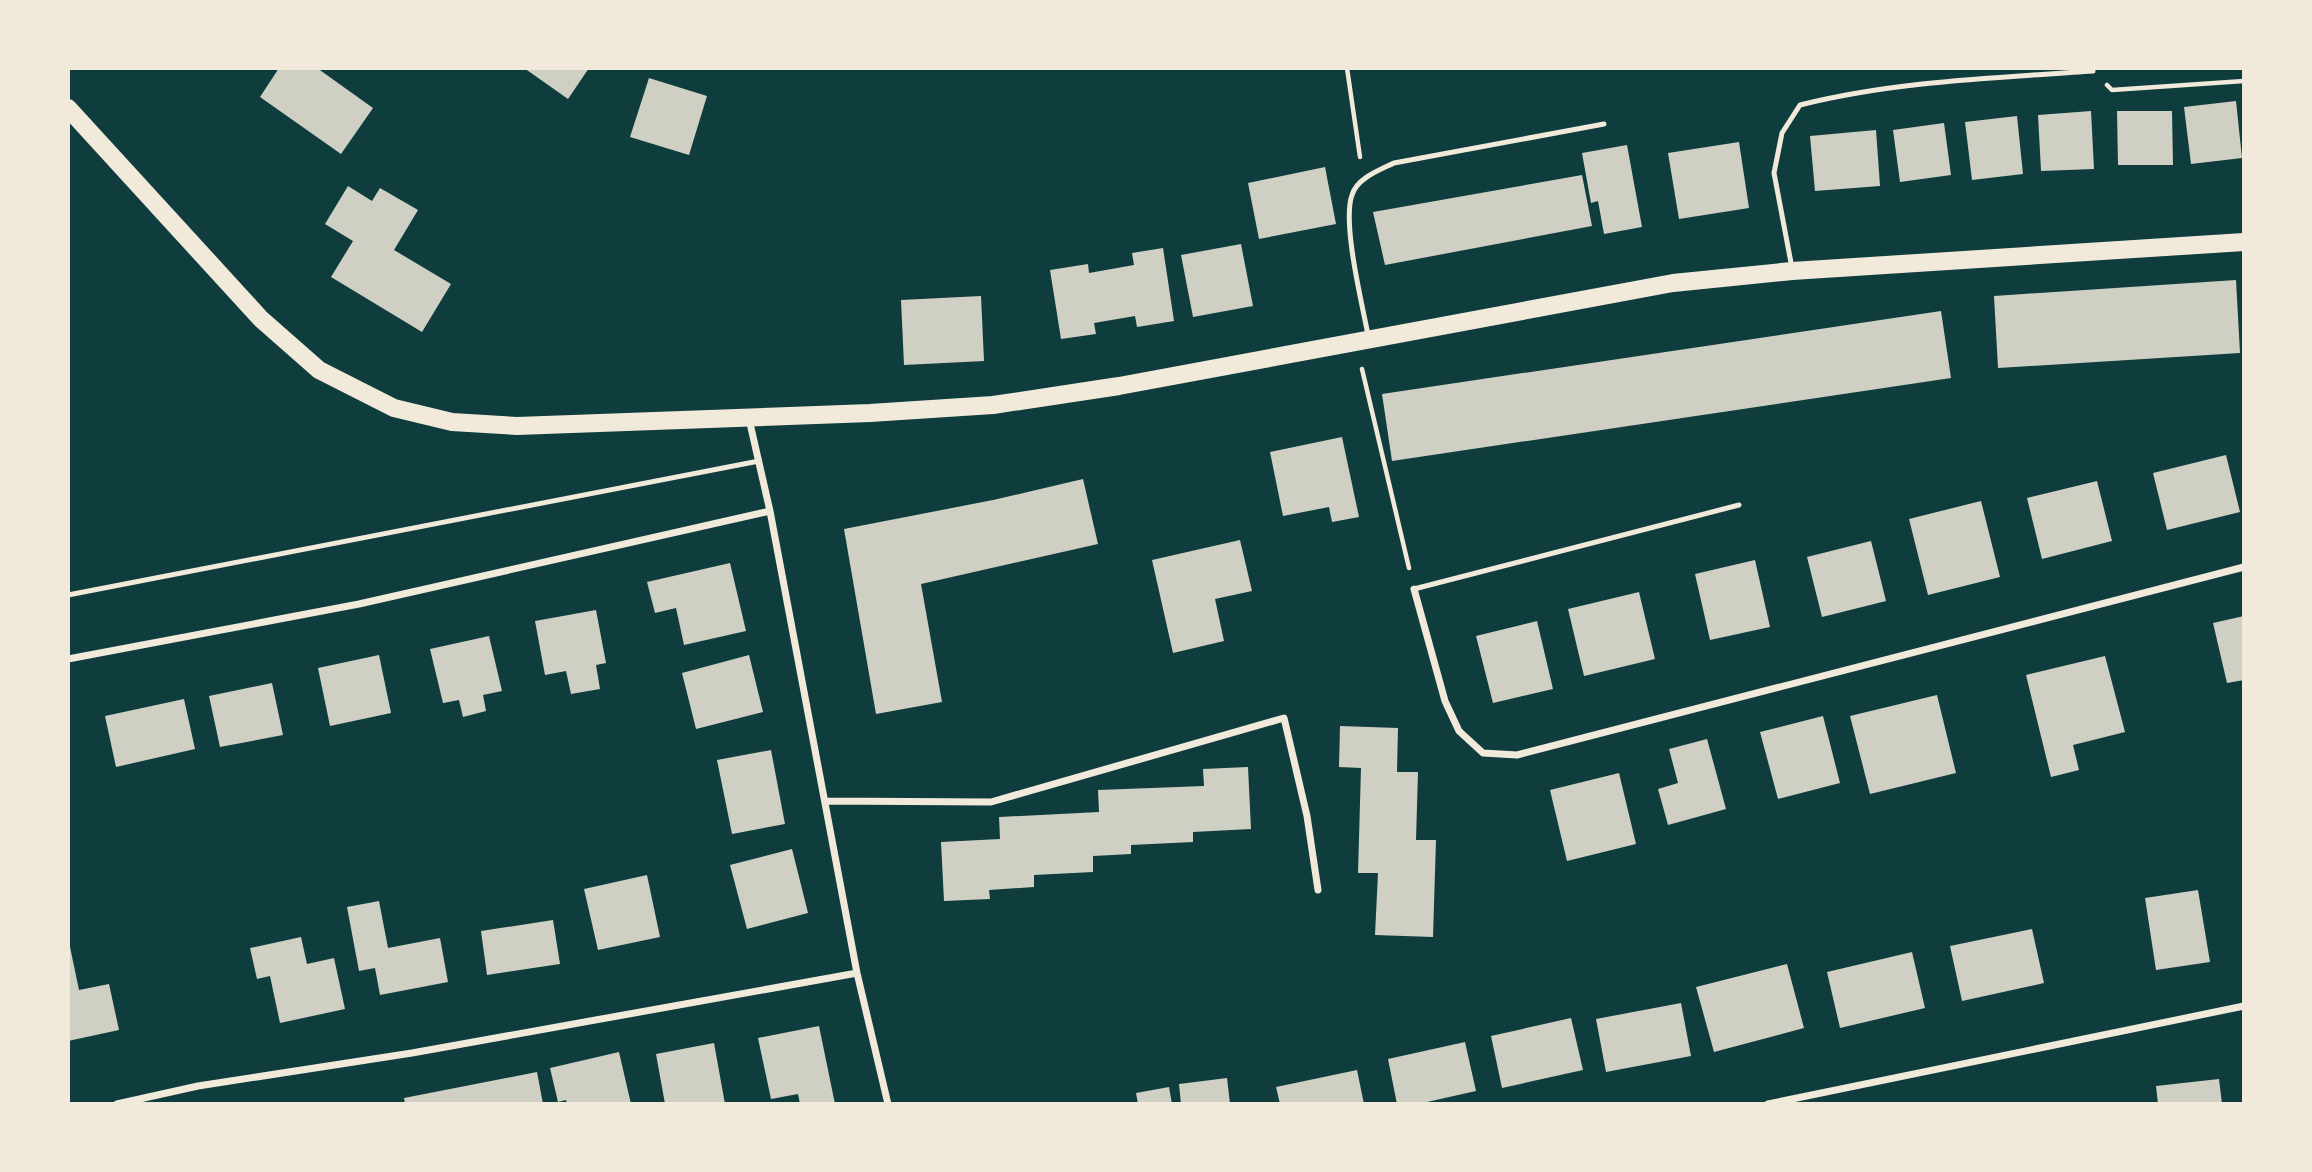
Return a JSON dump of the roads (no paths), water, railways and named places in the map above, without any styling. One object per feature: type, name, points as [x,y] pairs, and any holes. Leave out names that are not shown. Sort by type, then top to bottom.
[{"type":"main road","points":[[68,108],[261,319],[320,370],[394,408],[452,422],[517,426],[870,413],[993,405],[1119,386],[1672,283],[1792,271],[2244,242]]},
{"type":"street","points":[[748,417],[770,511],[857,973],[888,1104]]},
{"type":"street","points":[[68,659],[359,604],[770,511]]},
{"type":"street","points":[[1414,589],[1445,701],[1459,731],[1483,753],[1517,755],[2244,567]]},
{"type":"street","points":[[826,801],[991,802],[1284,718],[1307,816],[1318,890]]},
{"type":"street","points":[[117,1104],[198,1086],[412,1053],[857,973]]},
{"type":"street","points":[[1768,1104],[1789,1102],[2244,1006]]},
{"type":"lane","points":[[1792,271],[1774,173],[1782,133],[1800,104],[1864,90],[1947,81],[2093,71]]},
{"type":"lane","points":[[1361,339],[1348,220],[1352,193],[1363,179],[1394,163],[1604,124]]},
{"type":"lane","points":[[68,595],[759,461]]},
{"type":"lane","points":[[1414,589],[1739,505]]}]
